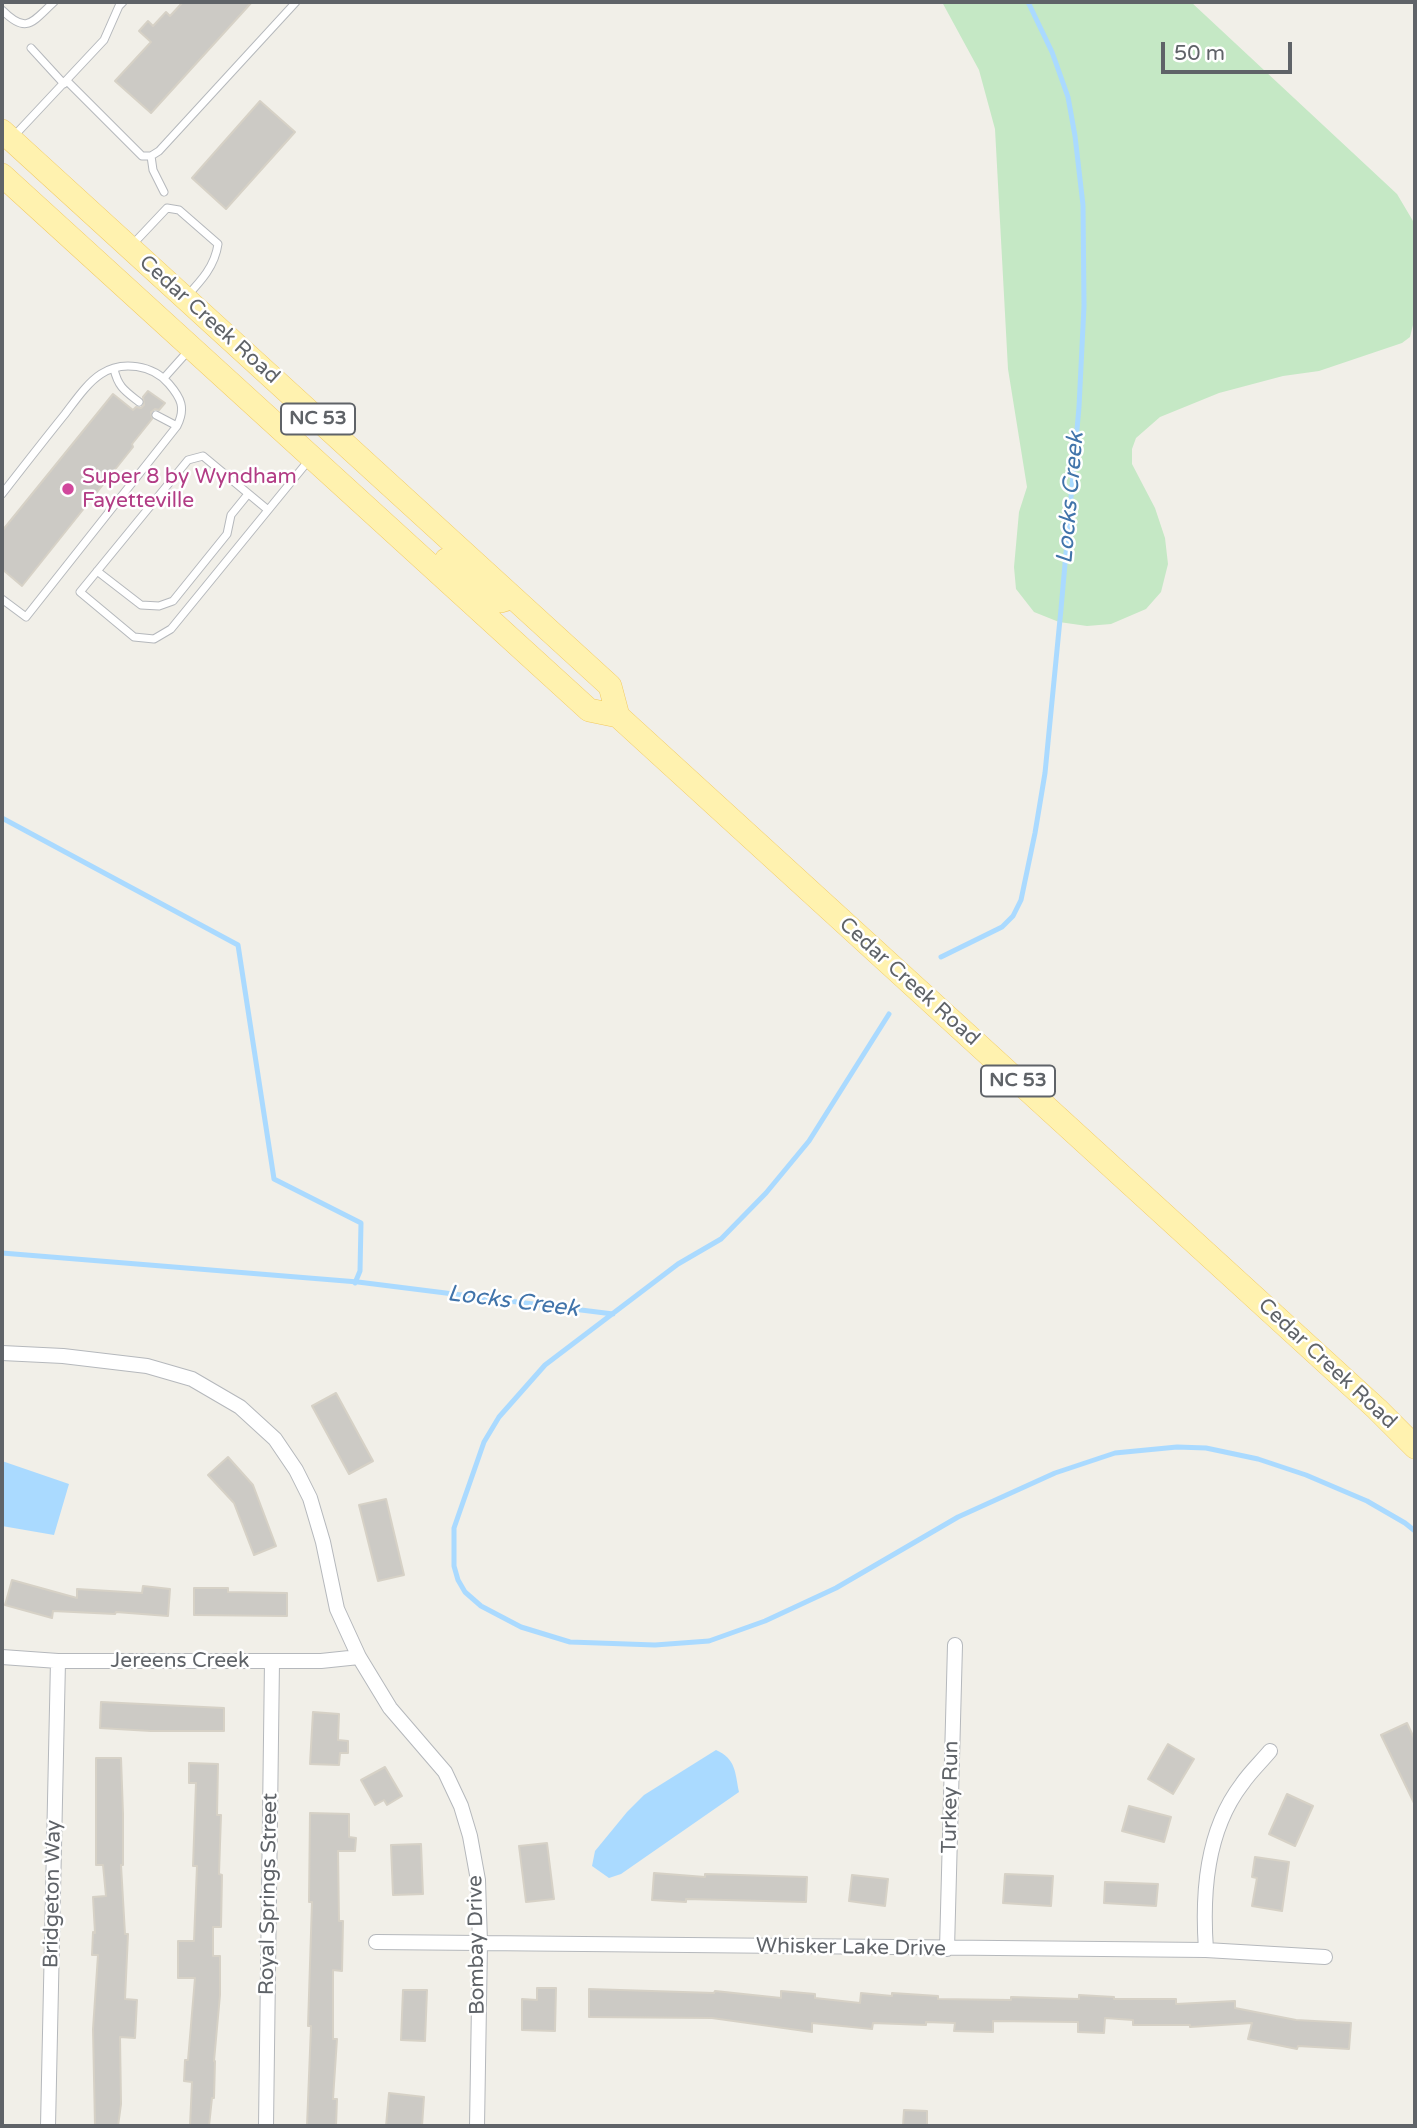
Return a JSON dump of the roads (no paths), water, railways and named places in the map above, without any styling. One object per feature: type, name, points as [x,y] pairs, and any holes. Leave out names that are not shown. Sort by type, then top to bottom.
[{"type":"main road","name":"Cedar Creek Road","points":[[6,135],[610,686],[618,716]]},
{"type":"main road","name":"Cedar Creek Road","points":[[2,175],[589,710],[618,716],[1377,1409],[1415,1447]]},
{"type":"main road","points":[[396,534],[420,538],[489,597],[499,601],[511,596]]},
{"type":"street","name":"Bombay Drive","points":[[2,1353],[63,1356],[147,1366],[192,1379],[240,1407],[275,1439],[296,1470],[323,1542],[337,1609],[359,1657],[390,1708],[445,1772],[461,1806],[470,1836],[478,1880],[480,1943],[477,2126]]},
{"type":"street","name":"Turkey Run","points":[[947,1949],[955,1645]]},
{"type":"street","name":"Jereens Creek","points":[[2,1657],[58,1661],[321,1661],[359,1657]]},
{"type":"street","name":"Bridgeton Way","points":[[48,2126],[58,1661]]},
{"type":"street","name":"Royal Springs Street","points":[[267,2126],[272,1661]]},
{"type":"street","points":[[1206,1950],[1205,1896],[1212,1849],[1222,1819],[1241,1785],[1270,1751]]},
{"type":"street","name":"Whisker Lake Drive","points":[[376,1942],[1206,1950],[1325,1957]]},
{"type":"lane","points":[[2,10],[13,21],[22,25],[32,23],[54,2]]},
{"type":"lane","points":[[6,135],[65,83],[104,40],[123,2]]},
{"type":"lane","points":[[31,48],[142,156],[151,156],[159,151],[296,2]]},
{"type":"lane","points":[[151,156],[153,170],[164,192]]},
{"type":"lane","points":[[129,247],[167,208],[179,210],[218,244],[216,257],[201,281],[186,297]]},
{"type":"lane","points":[[164,378],[191,348]]},
{"type":"lane","points":[[2,494],[78,397],[101,374],[125,366],[141,366],[164,378],[178,395],[183,406],[177,426],[26,617],[2,599]]},
{"type":"lane","points":[[114,369],[123,390],[139,402]]},
{"type":"lane","points":[[156,415],[177,426]]},
{"type":"lane","points":[[268,510],[203,456],[188,460],[80,592],[134,637],[154,639],[171,629],[268,510],[311,457]]},
{"type":"lane","points":[[97,571],[141,605],[159,606],[173,601],[227,534],[231,515],[248,494]]},
{"type":"water","points":[[2,1461],[69,1484],[54,1535],[2,1526]]},
{"type":"water","points":[[716,1750],[731,1762],[739,1792],[621,1874],[609,1878],[592,1866],[595,1851],[644,1795]]},
{"type":"waterway","name":"Locks Creek","points":[[941,957],[1002,927],[1013,916],[1021,900],[1045,773],[1061,609],[1079,407],[1084,306],[1083,205],[1068,97],[1052,52],[1028,2]]},
{"type":"waterway","points":[[2,818],[238,945],[274,1179],[361,1223],[360,1271],[355,1283]]},
{"type":"waterway","points":[[889,1014],[809,1141],[766,1193],[721,1239],[678,1264],[545,1365],[499,1417],[484,1442],[454,1528],[454,1566],[465,1592],[481,1606],[521,1627],[570,1642],[655,1645],[709,1641],[765,1621],[836,1588],[958,1517],[1055,1473],[1115,1453],[1177,1447],[1206,1448],[1258,1459],[1306,1475],[1367,1501],[1415,1531]]},
{"type":"waterway","name":"Locks Creek","points":[[2,1253],[358,1282],[613,1314]]},
{"type":"place","name":"Super 8 by Wyndham Fayetteville","points":[[68,489]]}]
